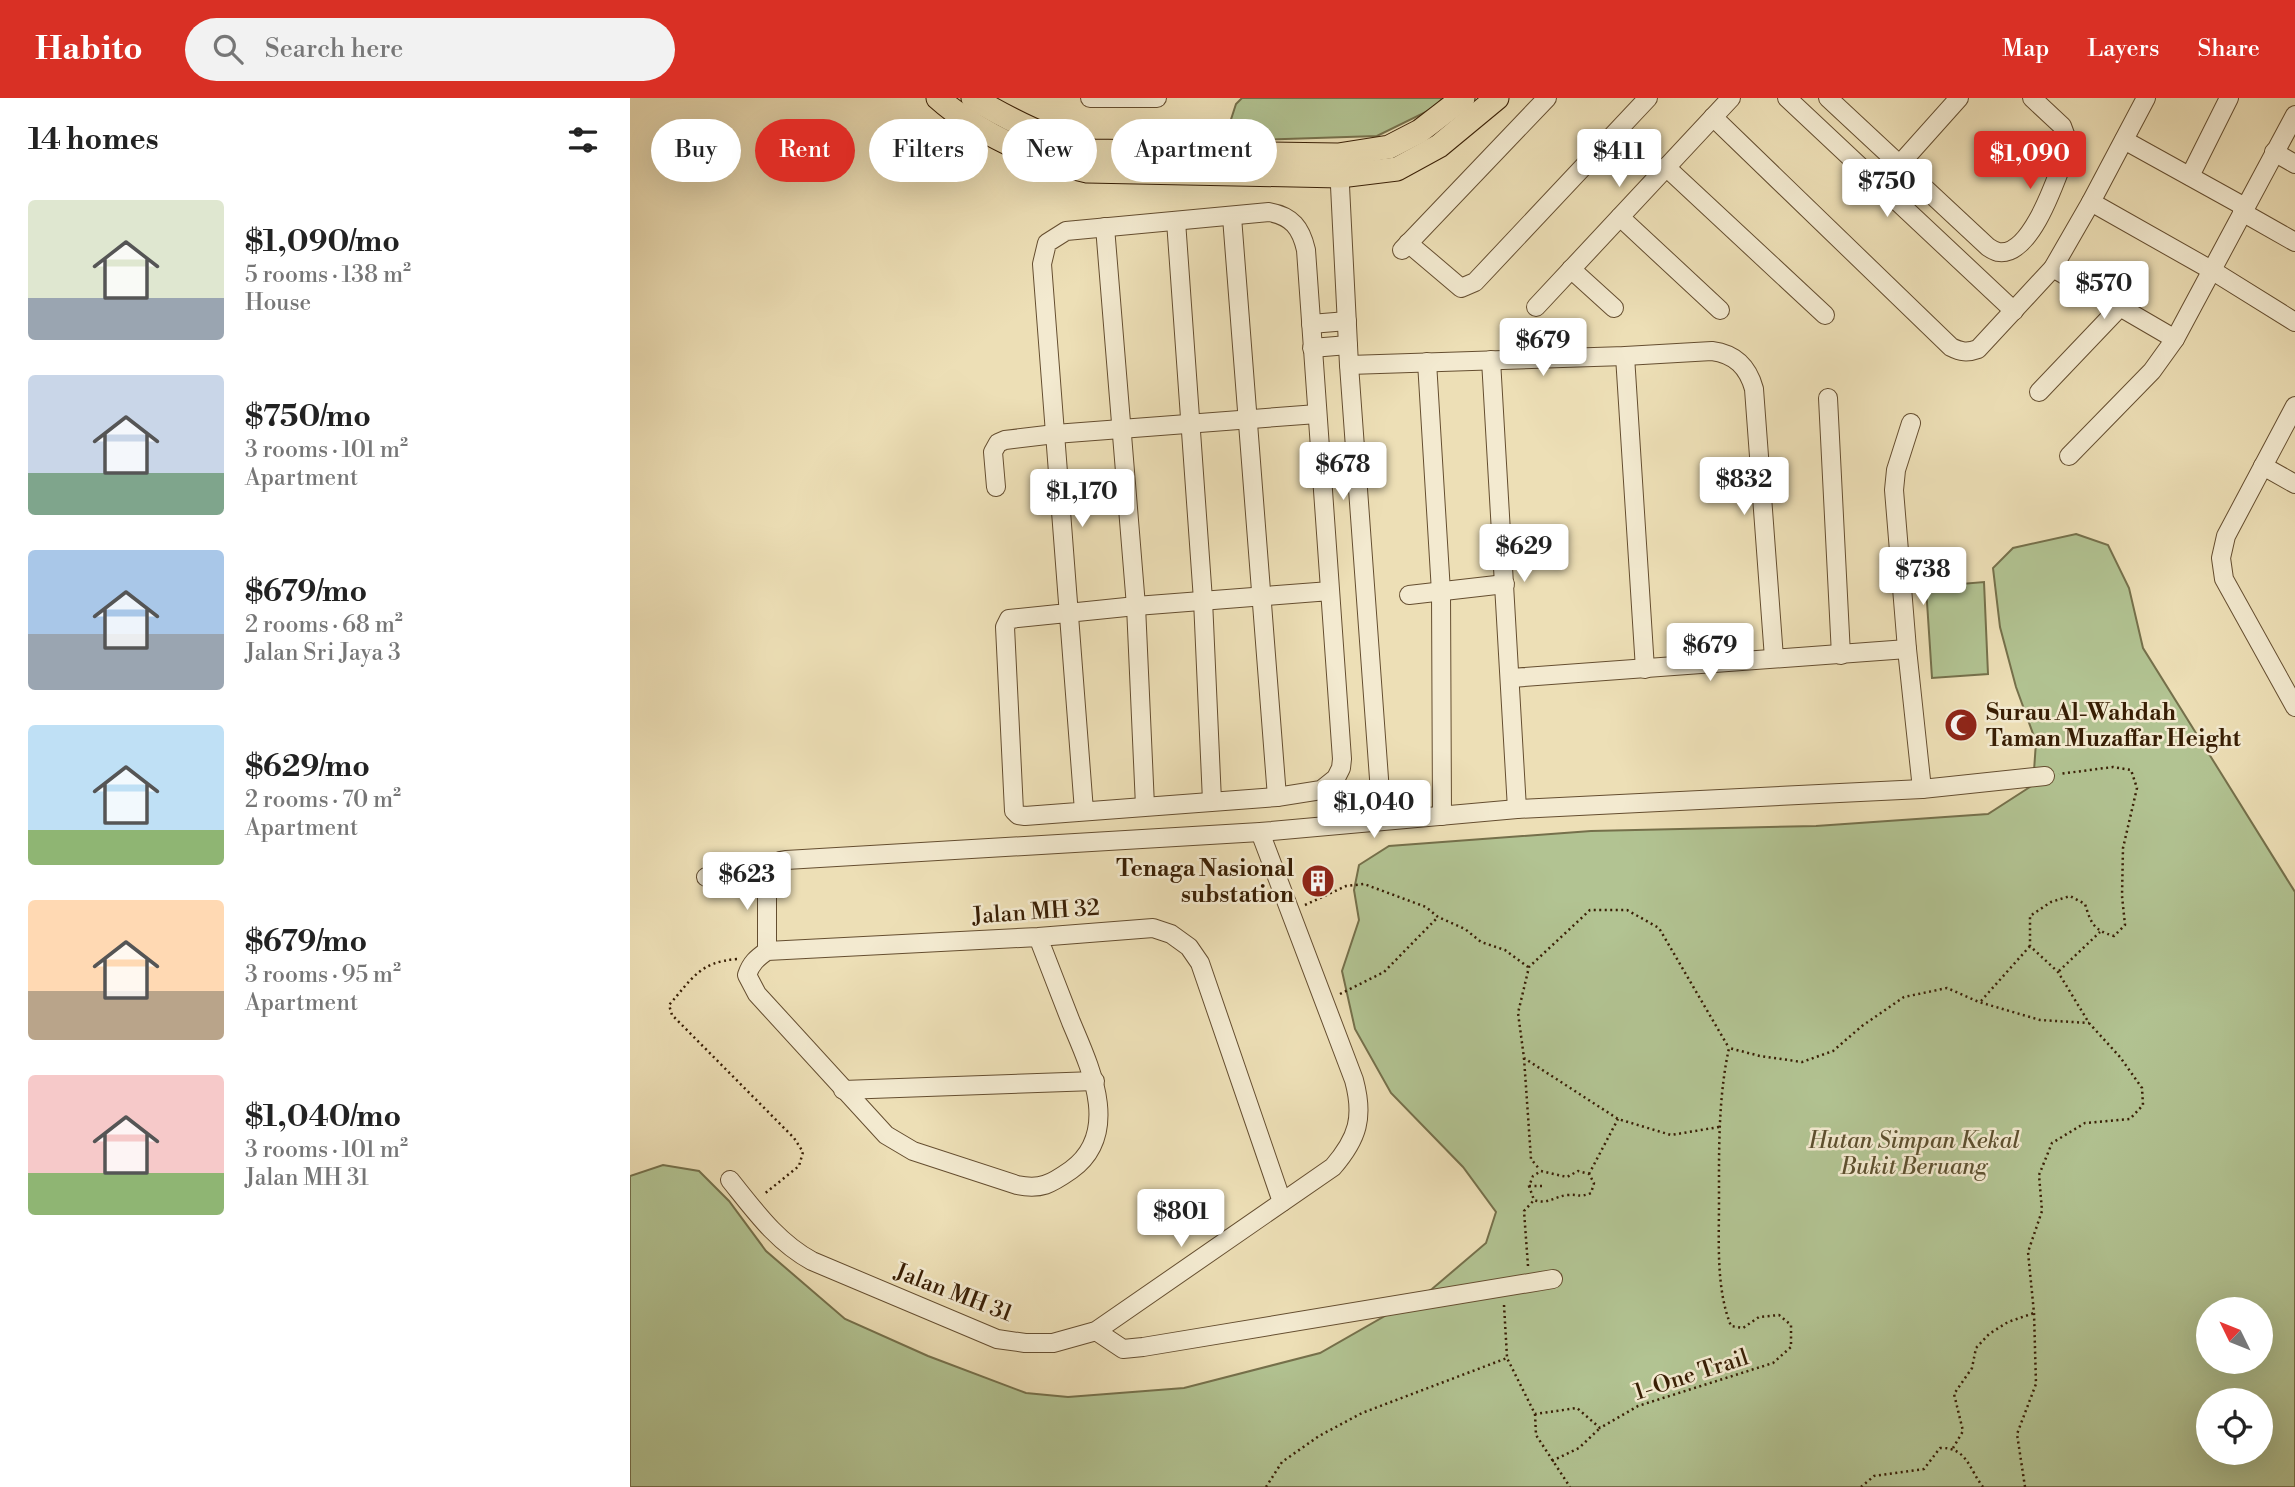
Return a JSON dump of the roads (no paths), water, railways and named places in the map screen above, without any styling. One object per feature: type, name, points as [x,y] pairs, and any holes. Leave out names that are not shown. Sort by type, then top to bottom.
[{"type":"main road","points":[[938,98],[958,116],[989,135],[1070,168],[1087,171],[1339,166],[1389,147],[1420,131],[1463,98]]},
{"type":"main road","points":[[973,98],[1005,117],[1093,151],[1396,169],[1440,146],[1497,98]]},
{"type":"street","points":[[1090,98],[1149,98]]},
{"type":"street","points":[[1547,98],[1404,247],[1461,288],[1475,282],[1648,98]]},
{"type":"street","points":[[1536,307],[1731,98]]},
{"type":"street","points":[[1787,98],[2014,311]]},
{"type":"street","points":[[1829,98],[1988,247],[1998,252],[2008,251],[2018,245],[2037,225],[2069,145],[2062,126],[2032,98]]},
{"type":"street","points":[[1900,164],[1959,98]]},
{"type":"street","points":[[1713,117],[1951,347],[1960,352],[1978,349],[2053,268],[2146,98]]},
{"type":"street","points":[[2190,177],[2229,98]]},
{"type":"street","points":[[2069,456],[2152,371],[2175,340],[2295,115]]},
{"type":"street","points":[[2124,140],[2244,209],[2295,242]]},
{"type":"street","points":[[2274,152],[2295,164]]},
{"type":"street","points":[[1339,166],[1349,365],[1382,820]]},
{"type":"street","points":[[1666,167],[1825,315]]},
{"type":"street","points":[[2091,202],[2213,271],[2295,322]]},
{"type":"street","points":[[1084,811],[1068,612],[1043,254],[1047,243],[1066,231],[1269,212],[1280,214],[1298,226],[1306,250],[1330,592],[1341,768],[1336,778],[1321,790],[1277,797],[1025,816],[1014,811],[1005,627],[1009,619],[1068,612],[1203,600],[1330,592]]},
{"type":"street","points":[[1232,217],[1277,797]]},
{"type":"street","points":[[1620,217],[1720,310]]},
{"type":"street","points":[[1176,222],[1203,600],[1212,801]]},
{"type":"street","points":[[1105,227],[1136,606],[1145,806]]},
{"type":"street","points":[[2053,268],[2175,340]]},
{"type":"street","points":[[1571,269],[1614,308]]},
{"type":"street","points":[[2039,392],[2120,307]]},
{"type":"street","points":[[1311,324],[1347,321]]},
{"type":"street","points":[[1312,348],[1348,345]]},
{"type":"street","points":[[1349,365],[1712,351],[1724,353],[1744,366],[1751,376],[1754,389],[1773,658]]},
{"type":"street","points":[[1625,356],[1645,669]]},
{"type":"street","points":[[1491,360],[1517,809]]},
{"type":"street","points":[[1427,362],[1441,592],[1442,816]]},
{"type":"street","points":[[1828,398],[1841,655]]},
{"type":"street","points":[[2295,406],[2226,536],[2221,558],[2224,579],[2295,707]]},
{"type":"street","points":[[996,486],[993,452],[998,443],[1055,434],[1317,414]]},
{"type":"street","points":[[1911,423],[1898,460],[1894,490],[1906,649],[1922,789]]},
{"type":"street","points":[[2263,466],[2295,484]]},
{"type":"street","points":[[1409,595],[1505,584]]},
{"type":"street","points":[[1511,678],[1906,649]]},
{"type":"street","points":[[1038,937],[1095,1081],[1098,1123],[1091,1146],[1077,1165],[1055,1181],[1035,1188],[1017,1185],[913,1151],[886,1135],[757,994],[747,975],[750,966],[762,954],[766,873],[770,866],[778,861],[1260,832],[1517,809],[1922,789],[2045,776]]},
{"type":"street","name":"Jalan MH 31","points":[[730,1180],[792,1250],[812,1261],[997,1339],[1053,1343],[1096,1331],[1333,1167],[1345,1153],[1360,1118],[1360,1100],[1354,1080],[1260,832]]},
{"type":"street","points":[[706,877],[766,873]]},
{"type":"street","name":"Jalan MH 32","points":[[762,954],[1153,928],[1171,934],[1189,947],[1200,963],[1282,1202]]},
{"type":"street","points":[[843,1090],[1095,1081]]},
{"type":"street","points":[[1096,1331],[1123,1349],[1143,1347],[1553,1279]]},
{"type":"place","name":"Surau Al-Wahdah Taman Muzaffar Height","points":[[1961,725]]},
{"type":"place","name":"Tenaga Nasional substation","points":[[1318,881]]},
{"type":"park label","name":"Hutan Simpan Kekal Bukit Beruang","points":[[1914,1153]]}]
